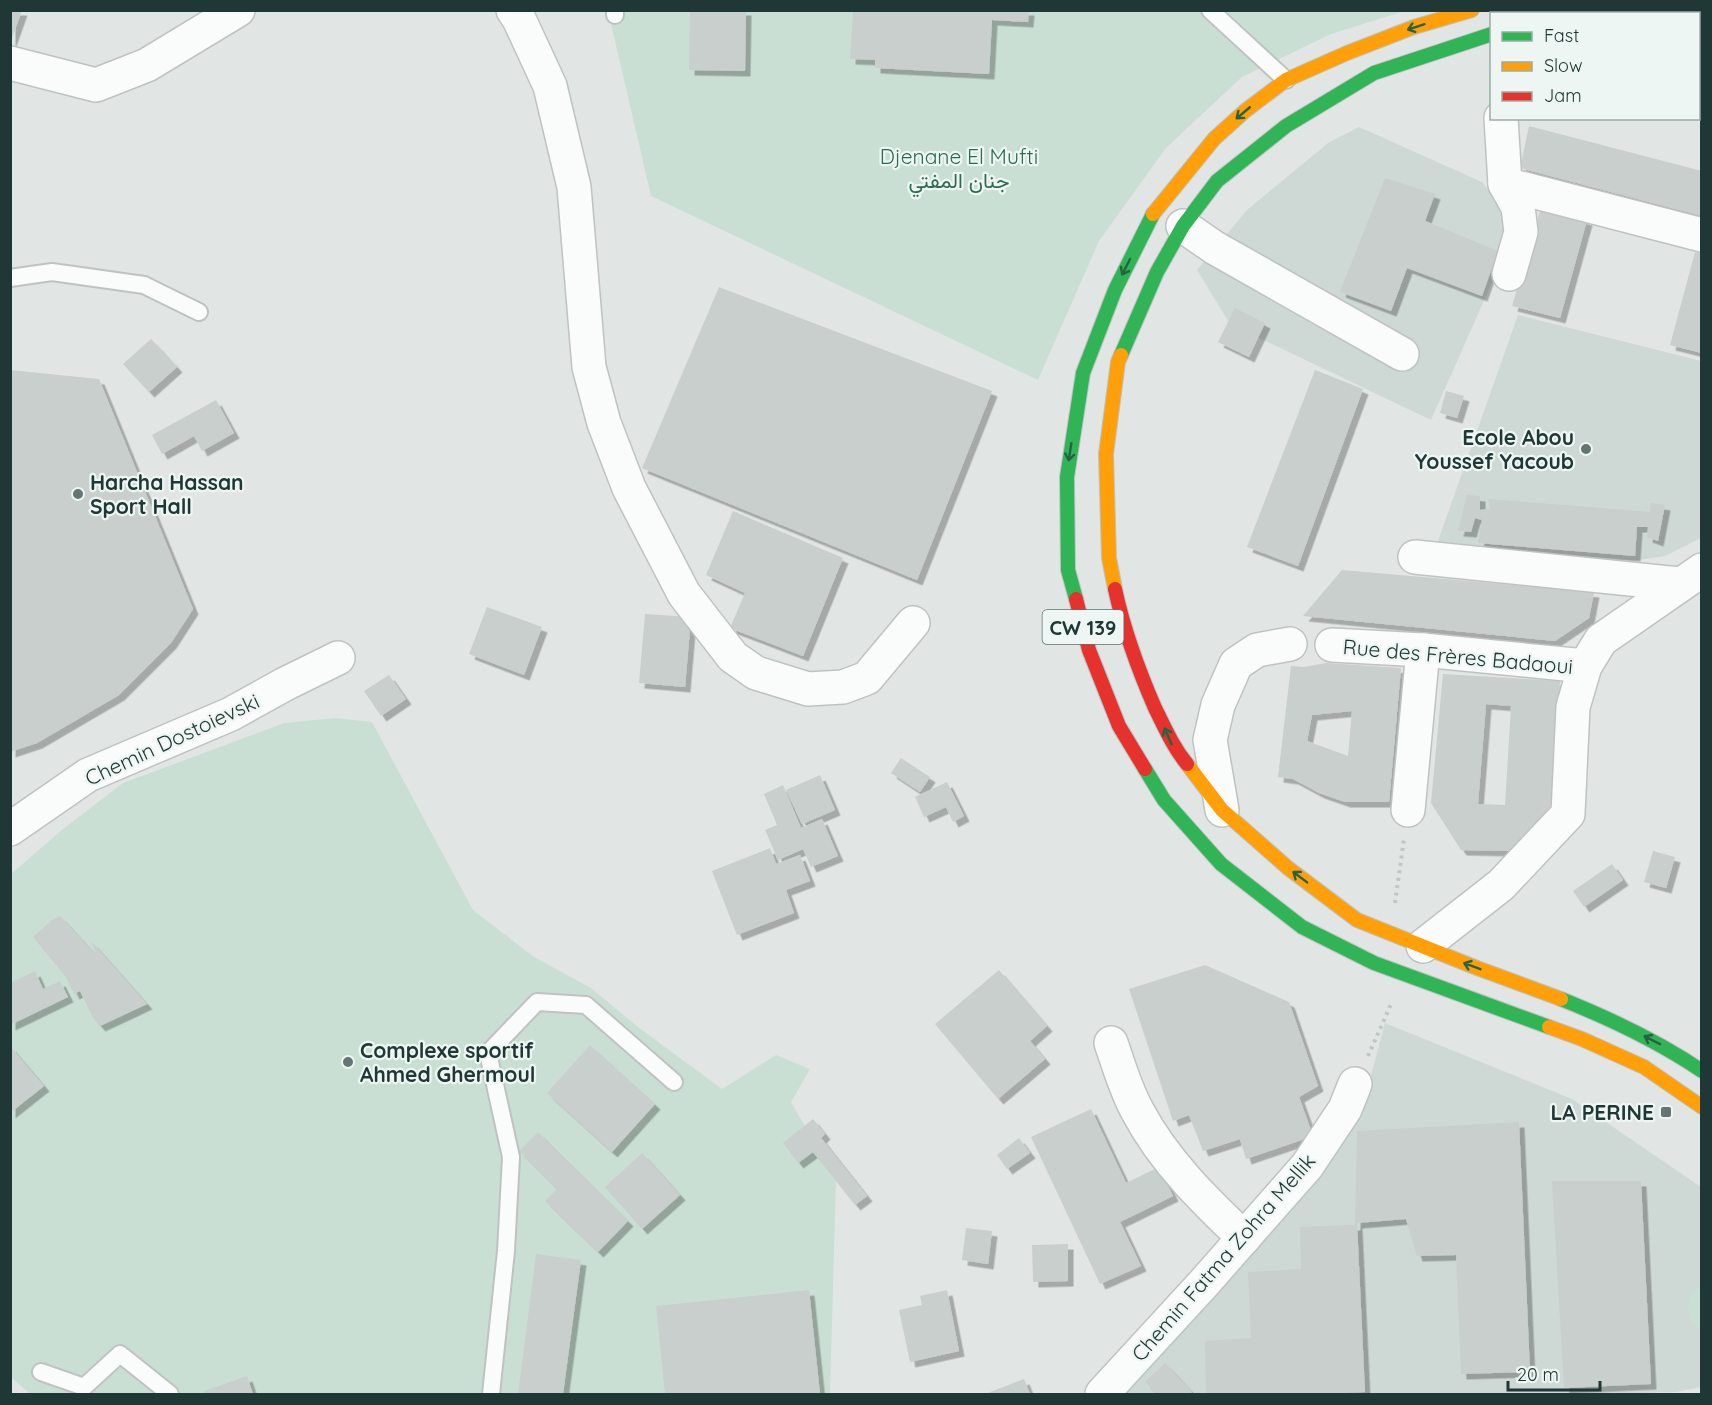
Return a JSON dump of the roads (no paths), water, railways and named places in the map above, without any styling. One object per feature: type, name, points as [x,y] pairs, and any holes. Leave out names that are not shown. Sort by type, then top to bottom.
[{"type":"highway","name":"CW 139","points":[[1472,10],[1414,27],[1347,52],[1286,81],[1245,111],[1214,139],[1156,209],[1115,290],[1083,373],[1067,477],[1068,570],[1089,650],[1119,726],[1164,800],[1221,864],[1302,927],[1374,963],[1479,1000],[1603,1048],[1644,1067],[1701,1107]]},
{"type":"highway","name":"CW 139","points":[[1490,34],[1374,73],[1286,126],[1217,181],[1183,226],[1157,272],[1118,362],[1106,454],[1109,558],[1120,612],[1136,665],[1174,748],[1222,810],[1288,868],[1357,920],[1611,1019],[1671,1050],[1701,1071]]},
{"type":"street","points":[[10,63],[96,85],[147,66],[238,10]]},
{"type":"street","points":[[513,10],[550,86],[574,187],[589,367],[604,423],[628,488],[684,594],[733,657],[756,673],[808,689],[843,687],[867,678],[914,623]]},
{"type":"street","points":[[1501,120],[1505,184],[1518,207],[1521,232],[1509,274]]},
{"type":"street","points":[[1505,184],[1701,235]]},
{"type":"street","points":[[1183,226],[1215,248],[1402,354]]},
{"type":"street","points":[[1415,557],[1690,577]]},
{"type":"street","points":[[1423,946],[1502,885],[1568,814],[1574,707],[1585,666],[1601,640],[1690,577]]},
{"type":"street","points":[[1222,810],[1210,740],[1218,705],[1236,664],[1257,650],[1290,644]]},
{"type":"street","name":"Rue des Frères Badaoui","points":[[1332,645],[1423,650],[1585,666]]},
{"type":"street","points":[[1408,810],[1423,650]]},
{"type":"street","name":"Chemin Dostoievski","points":[[10,828],[88,775],[231,714],[338,658]]},
{"type":"street","points":[[1111,1043],[1137,1111],[1168,1160],[1204,1200],[1244,1238]]},
{"type":"street","name":"Chemin Fatma Zohra Mellik","points":[[1102,1395],[1307,1166],[1345,1109],[1355,1084]]},
{"type":"lane","points":[[1210,10],[1286,81]]},
{"type":"lane","points":[[10,278],[52,272],[144,285],[199,312]]},
{"type":"lane","points":[[491,1395],[506,1251],[511,1157],[488,1053],[537,1002],[586,1005],[674,1082]]},
{"type":"lane","points":[[41,1372],[84,1387],[120,1354],[170,1395]]},
{"type":"place","name":"Ecole Abou Youssef Yacoub","points":[[1586,449]]},
{"type":"place","name":"Harcha Hassan Sport Hall","points":[[78,494]]},
{"type":"place","name":"Complexe sportif Ahmed Ghermoul","points":[[348,1062]]},
{"type":"place","name":"LA PERINE","points":[[1666,1112]]},
{"type":"park label","name":"Djenane El Mufti جنان المفتي","points":[[959,168]]}]
